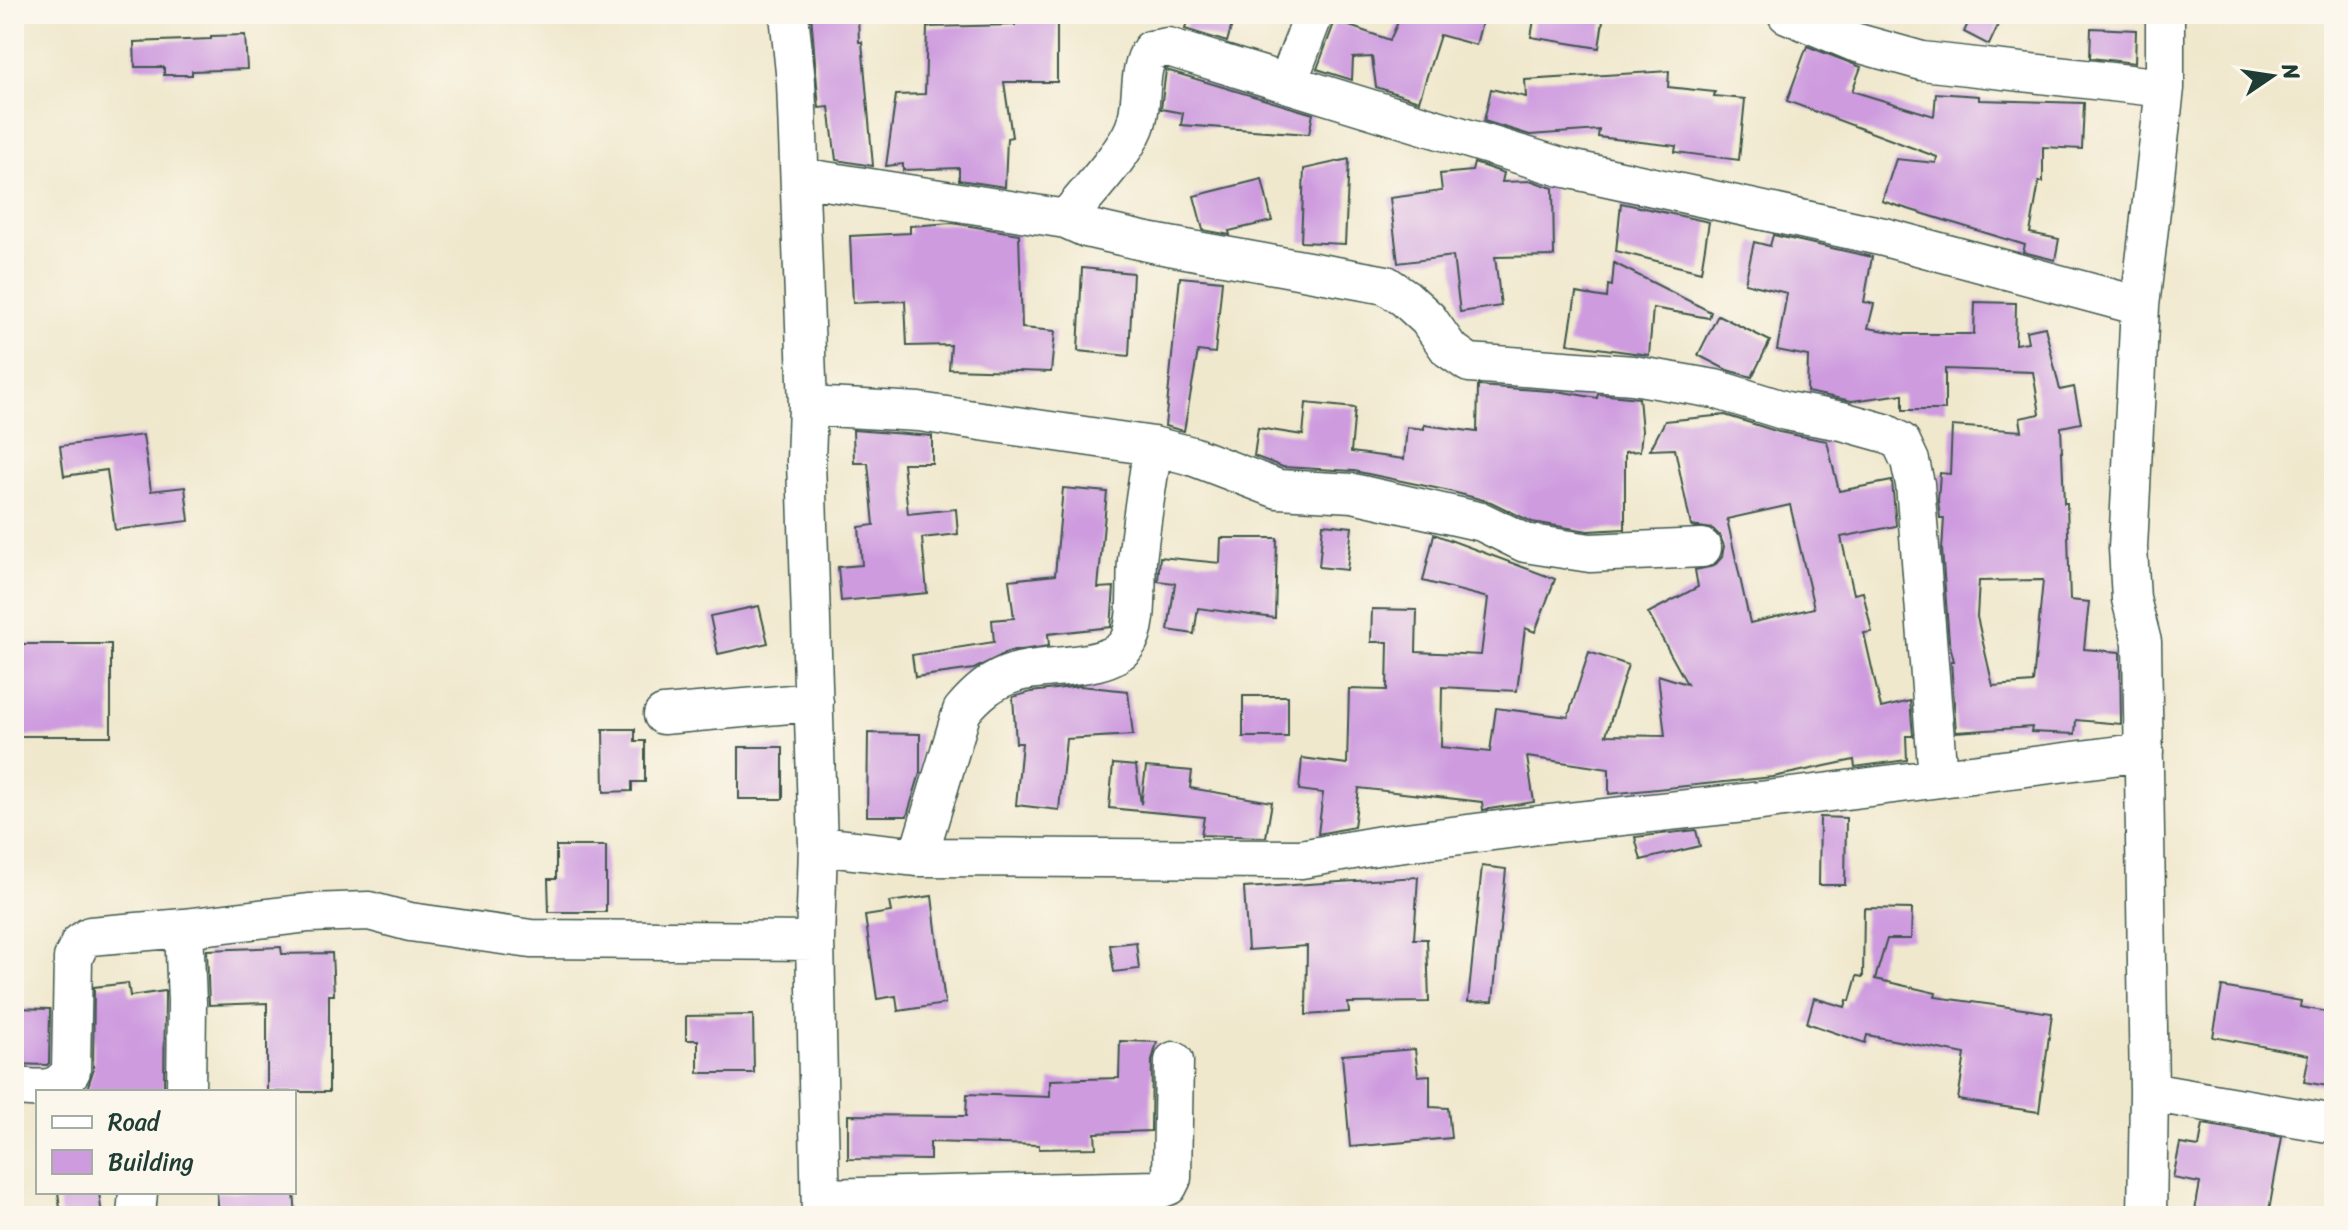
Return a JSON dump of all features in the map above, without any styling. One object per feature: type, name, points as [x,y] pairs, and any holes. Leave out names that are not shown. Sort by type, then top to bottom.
[{"type":"street","points":[[789,14],[796,82],[808,406],[806,460],[818,846],[815,941],[821,1207],[1157,1190],[1168,1186],[1172,1178],[1174,1061]]},
{"type":"street","points":[[1288,82],[1314,14]]},
{"type":"street","points":[[1787,14],[1854,42],[1922,61],[2165,88]]},
{"type":"street","points":[[2147,1216],[2149,1092],[2142,642],[2131,599],[2128,548],[2140,306],[2165,88],[2165,14]]},
{"type":"street","points":[[1066,219],[1134,130],[1140,111],[1144,60],[1151,50],[1168,47],[1561,167],[1884,237],[2140,306]]},
{"type":"street","points":[[800,177],[1066,219],[1086,228],[1147,242],[1386,285],[1428,319],[1449,349],[1469,363],[1633,375],[1715,389],[1786,411],[1885,433],[1901,442],[1910,461],[1915,484],[1938,778]]},
{"type":"street","points":[[808,406],[919,412],[1153,446],[1192,456],[1278,489],[1353,493],[1482,522],[1525,543],[1590,553],[1702,548]]},
{"type":"street","points":[[918,857],[962,711],[978,692],[1017,672],[1109,658],[1125,648],[1133,632],[1137,561],[1153,446]]},
{"type":"street","points":[[663,715],[814,702]]},
{"type":"street","points":[[818,846],[918,857],[1301,859],[1523,827],[1753,802],[2144,752]]},
{"type":"street","points":[[14,1087],[49,1088],[63,1083],[71,1071],[73,958],[80,943],[90,936],[309,913],[369,911],[410,922],[531,939],[815,941]]},
{"type":"street","points":[[184,928],[186,1090]]},
{"type":"street","points":[[2149,1092],[2334,1124]]},
{"type":"street","points":[[136,1216],[138,1194]]},
{"type":"building","points":[[811,14],[858,14],[873,166],[836,160],[829,107],[819,108]]},
{"type":"building","points":[[1189,14],[1235,14],[1227,42],[1185,29]]},
{"type":"building","points":[[1393,14],[1484,14],[1476,45],[1440,35],[1419,101],[1376,87],[1372,57],[1353,58],[1352,80],[1317,69],[1335,21],[1390,40],[1398,22],[1392,20]]},
{"type":"building","points":[[1535,14],[1604,14],[1599,48],[1531,37]]},
{"type":"building","points":[[1972,14],[1985,14],[2000,21],[1989,45],[1964,32]]},
{"type":"building","points":[[1015,22],[1057,22],[1057,82],[1004,82],[1012,137],[1007,138],[1005,187],[959,180],[959,168],[903,170],[903,164],[886,166],[896,95],[925,94],[927,27],[1015,25]]},
{"type":"building","points":[[2091,28],[2136,30],[2135,63],[2090,58]]},
{"type":"building","points":[[245,35],[247,69],[164,75],[164,67],[135,67],[134,42]]},
{"type":"building","points":[[1807,46],[1861,67],[1852,91],[1934,116],[1936,93],[1979,96],[1979,100],[2084,103],[2082,149],[2043,147],[2043,182],[2039,182],[2030,233],[2059,239],[2055,260],[2023,252],[2025,245],[1882,201],[1896,159],[1936,163],[1937,157],[1787,101]]},
{"type":"building","points":[[1166,70],[1313,114],[1309,134],[1181,125],[1183,113],[1161,109]]},
{"type":"building","points":[[1669,71],[1668,87],[1745,99],[1739,160],[1675,152],[1676,146],[1598,137],[1599,130],[1530,135],[1484,121],[1491,89],[1526,97],[1525,80]]},
{"type":"building","points":[[1349,159],[1345,244],[1301,242],[1304,169]]},
{"type":"building","points":[[1474,163],[1504,173],[1502,182],[1532,181],[1553,188],[1554,256],[1495,257],[1501,306],[1460,312],[1453,256],[1398,263],[1390,198],[1442,191],[1440,174],[1472,171]]},
{"type":"building","points":[[1262,179],[1272,221],[1229,231],[1230,235],[1203,230],[1194,196]]},
{"type":"building","points":[[1621,203],[1709,222],[1701,272],[1616,251]]},
{"type":"building","points":[[952,223],[1019,234],[1022,328],[1055,331],[1051,372],[949,369],[951,345],[907,346],[905,301],[853,303],[850,236],[910,233],[910,226]]},
{"type":"building","points":[[1773,235],[1872,257],[1864,302],[1874,304],[1868,328],[1903,334],[1974,334],[1975,302],[2016,303],[2015,344],[2028,342],[2026,331],[2045,327],[2060,390],[2074,387],[2081,423],[2061,427],[2070,600],[2089,602],[2084,649],[2120,652],[2121,724],[2076,720],[2075,734],[2031,732],[2032,727],[1956,732],[1951,661],[1954,661],[1949,641],[1942,550],[1944,518],[1940,518],[1938,500],[1940,473],[1950,474],[1952,426],[2022,431],[2020,418],[2040,414],[2033,372],[1945,369],[1945,410],[1903,410],[1903,394],[1852,401],[1807,392],[1808,356],[1777,350],[1787,293],[1745,283],[1754,242],[1770,246]],"holes":[[[2043,580],[2033,683],[1993,686],[1977,617],[1979,581]]]},
{"type":"building","points":[[1614,263],[1711,312],[1709,318],[1653,308],[1649,355],[1568,344],[1576,293],[1607,298],[1608,285],[1612,286]]},
{"type":"building","points":[[1082,268],[1133,273],[1129,356],[1078,351]]},
{"type":"building","points":[[1180,277],[1222,281],[1215,353],[1198,351],[1184,431],[1165,426]]},
{"type":"building","points":[[1718,315],[1770,341],[1752,377],[1727,370],[1698,355]]},
{"type":"building","points":[[1478,386],[1563,392],[1597,398],[1598,394],[1639,398],[1640,451],[1625,452],[1625,529],[1588,531],[1532,522],[1491,502],[1445,490],[1354,471],[1283,467],[1254,456],[1258,428],[1303,435],[1306,403],[1355,408],[1351,452],[1404,459],[1407,427],[1424,429],[1424,425],[1477,432]]},
{"type":"building","points":[[1725,415],[1779,432],[1827,441],[1839,491],[1892,481],[1896,526],[1841,537],[1854,594],[1863,592],[1872,632],[1864,633],[1881,708],[1910,701],[1913,736],[1906,736],[1907,760],[1855,767],[1854,760],[1773,777],[1609,794],[1609,769],[1527,757],[1534,802],[1483,810],[1482,802],[1359,788],[1354,827],[1318,834],[1323,793],[1299,790],[1302,758],[1347,764],[1349,689],[1387,690],[1388,642],[1371,642],[1372,609],[1417,610],[1416,652],[1481,655],[1488,598],[1423,581],[1434,534],[1555,579],[1535,632],[1525,628],[1517,691],[1442,687],[1441,747],[1490,752],[1496,708],[1568,717],[1589,652],[1628,665],[1606,735],[1665,736],[1658,675],[1687,684],[1648,613],[1698,587],[1695,570],[1714,566],[1722,557],[1724,546],[1713,529],[1691,526],[1675,449],[1650,450],[1665,421]],"holes":[[[1790,505],[1814,608],[1750,623],[1727,519]]]},
{"type":"building","points":[[853,430],[932,436],[932,463],[903,463],[908,514],[956,509],[958,534],[922,538],[927,593],[841,601],[838,567],[862,565],[859,527],[874,525],[868,463],[854,463]]},
{"type":"building","points":[[143,435],[151,491],[185,487],[189,521],[115,530],[107,470],[64,476],[60,446]]},
{"type":"building","points":[[1063,488],[1107,492],[1098,588],[1114,587],[1111,627],[1048,634],[1049,646],[1008,652],[974,669],[915,677],[912,655],[994,642],[992,620],[1014,618],[1009,580],[1055,575]]},
{"type":"building","points":[[1323,524],[1352,527],[1347,570],[1319,567]]},
{"type":"building","points":[[1221,538],[1277,538],[1275,618],[1198,608],[1194,634],[1168,630],[1175,583],[1158,581],[1160,557],[1220,563]]},
{"type":"building","points":[[759,606],[768,643],[718,654],[710,616]]},
{"type":"building","points":[[14,644],[111,644],[111,736],[14,736]]},
{"type":"building","points":[[1080,686],[1128,691],[1133,735],[1066,739],[1059,810],[1016,805],[1022,743],[1016,743],[1013,697]]},
{"type":"building","points":[[1243,696],[1288,696],[1288,737],[1243,737]]},
{"type":"building","points":[[603,729],[635,729],[635,741],[645,741],[645,782],[632,782],[632,791],[604,792]]},
{"type":"building","points":[[868,733],[920,734],[920,773],[907,816],[867,816]]},
{"type":"building","points":[[739,747],[783,747],[783,799],[739,799]]},
{"type":"building","points":[[1113,764],[1136,766],[1141,804],[1146,767],[1192,771],[1190,788],[1272,802],[1266,837],[1201,835],[1204,817],[1109,808]]},
{"type":"building","points":[[1820,817],[1846,818],[1845,885],[1819,885]]},
{"type":"building","points":[[1696,830],[1700,846],[1641,860],[1635,837]]},
{"type":"building","points":[[556,846],[606,846],[606,912],[549,912],[548,879],[556,879]]},
{"type":"building","points":[[1482,866],[1506,869],[1493,1001],[1468,1002]]},
{"type":"building","points":[[1418,877],[1414,939],[1427,939],[1429,1002],[1348,1003],[1349,1012],[1306,1015],[1307,946],[1248,950],[1244,888]]},
{"type":"building","points":[[932,896],[945,1004],[898,1011],[896,996],[877,999],[865,916],[891,912],[889,902]]},
{"type":"building","points":[[1864,908],[1912,909],[1911,939],[1887,939],[1875,979],[1936,993],[1935,997],[2052,1013],[2039,1112],[1958,1100],[1965,1054],[1867,1035],[1865,1043],[1807,1023],[1814,998],[1845,1007],[1847,1000],[1850,1001],[1857,976],[1863,977]]},
{"type":"building","points":[[1136,942],[1139,969],[1114,972],[1110,945]]},
{"type":"building","points":[[281,947],[282,954],[332,953],[334,995],[329,995],[329,1092],[267,1090],[267,1003],[209,1005],[207,950]]},
{"type":"building","points":[[128,983],[130,996],[165,991],[164,1090],[87,1090],[93,1071],[94,987]]},
{"type":"building","points":[[2222,987],[2301,1001],[2300,1007],[2334,1013],[2334,1087],[2304,1082],[2309,1055],[2213,1037]]},
{"type":"building","points":[[14,1008],[50,1009],[47,1065],[14,1064]]},
{"type":"building","points":[[753,1015],[754,1073],[698,1073],[698,1040],[686,1040],[686,1016]]},
{"type":"building","points":[[1120,1041],[1157,1042],[1152,1061],[1151,1131],[1095,1133],[1096,1148],[1039,1149],[1039,1145],[930,1142],[930,1160],[848,1159],[848,1115],[966,1116],[967,1094],[1050,1097],[1050,1080],[1119,1078]]},
{"type":"building","points":[[1415,1049],[1418,1076],[1430,1075],[1430,1107],[1448,1108],[1451,1138],[1350,1147],[1342,1055]]},
{"type":"building","points":[[2203,1124],[2282,1137],[2268,1216],[2194,1216],[2200,1183],[2173,1178],[2180,1144],[2199,1147]]},
{"type":"building","points":[[58,1194],[99,1194],[102,1216],[61,1216]]},
{"type":"building","points":[[217,1194],[294,1194],[296,1216],[219,1216]]}]
